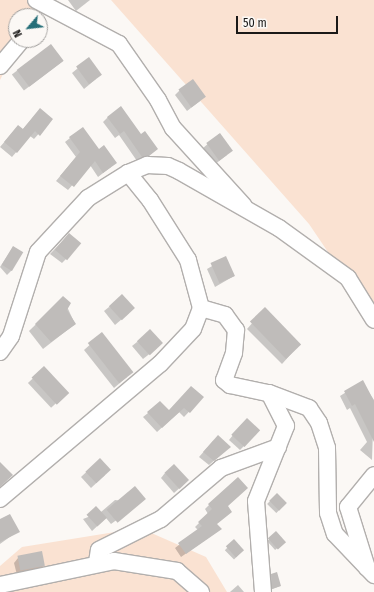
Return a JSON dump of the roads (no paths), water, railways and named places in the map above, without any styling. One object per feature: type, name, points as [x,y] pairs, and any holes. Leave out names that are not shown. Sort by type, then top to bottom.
[{"type":"street","points":[[48,15],[119,44],[158,100],[173,128],[248,210]]},
{"type":"street","points":[[0,66],[15,48]]},
{"type":"street","points":[[0,352],[11,336],[38,252],[74,210],[128,172],[147,165],[168,166],[279,228],[348,278],[374,320]]},
{"type":"street","points":[[0,499],[160,364],[193,329],[201,308],[188,260],[150,200],[128,172]]},
{"type":"street","points":[[201,308],[225,315],[236,330],[234,353],[224,380],[230,385],[269,393],[309,408],[319,423],[327,448],[328,513],[335,534],[370,572]]},
{"type":"street","points":[[263,592],[256,501],[286,426],[269,393]]},
{"type":"street","points":[[97,562],[100,550],[161,518],[221,468],[278,447]]},
{"type":"street","points":[[370,572],[348,506],[374,475]]},
{"type":"street","points":[[0,585],[97,562],[151,565],[177,571],[201,592]]}]
